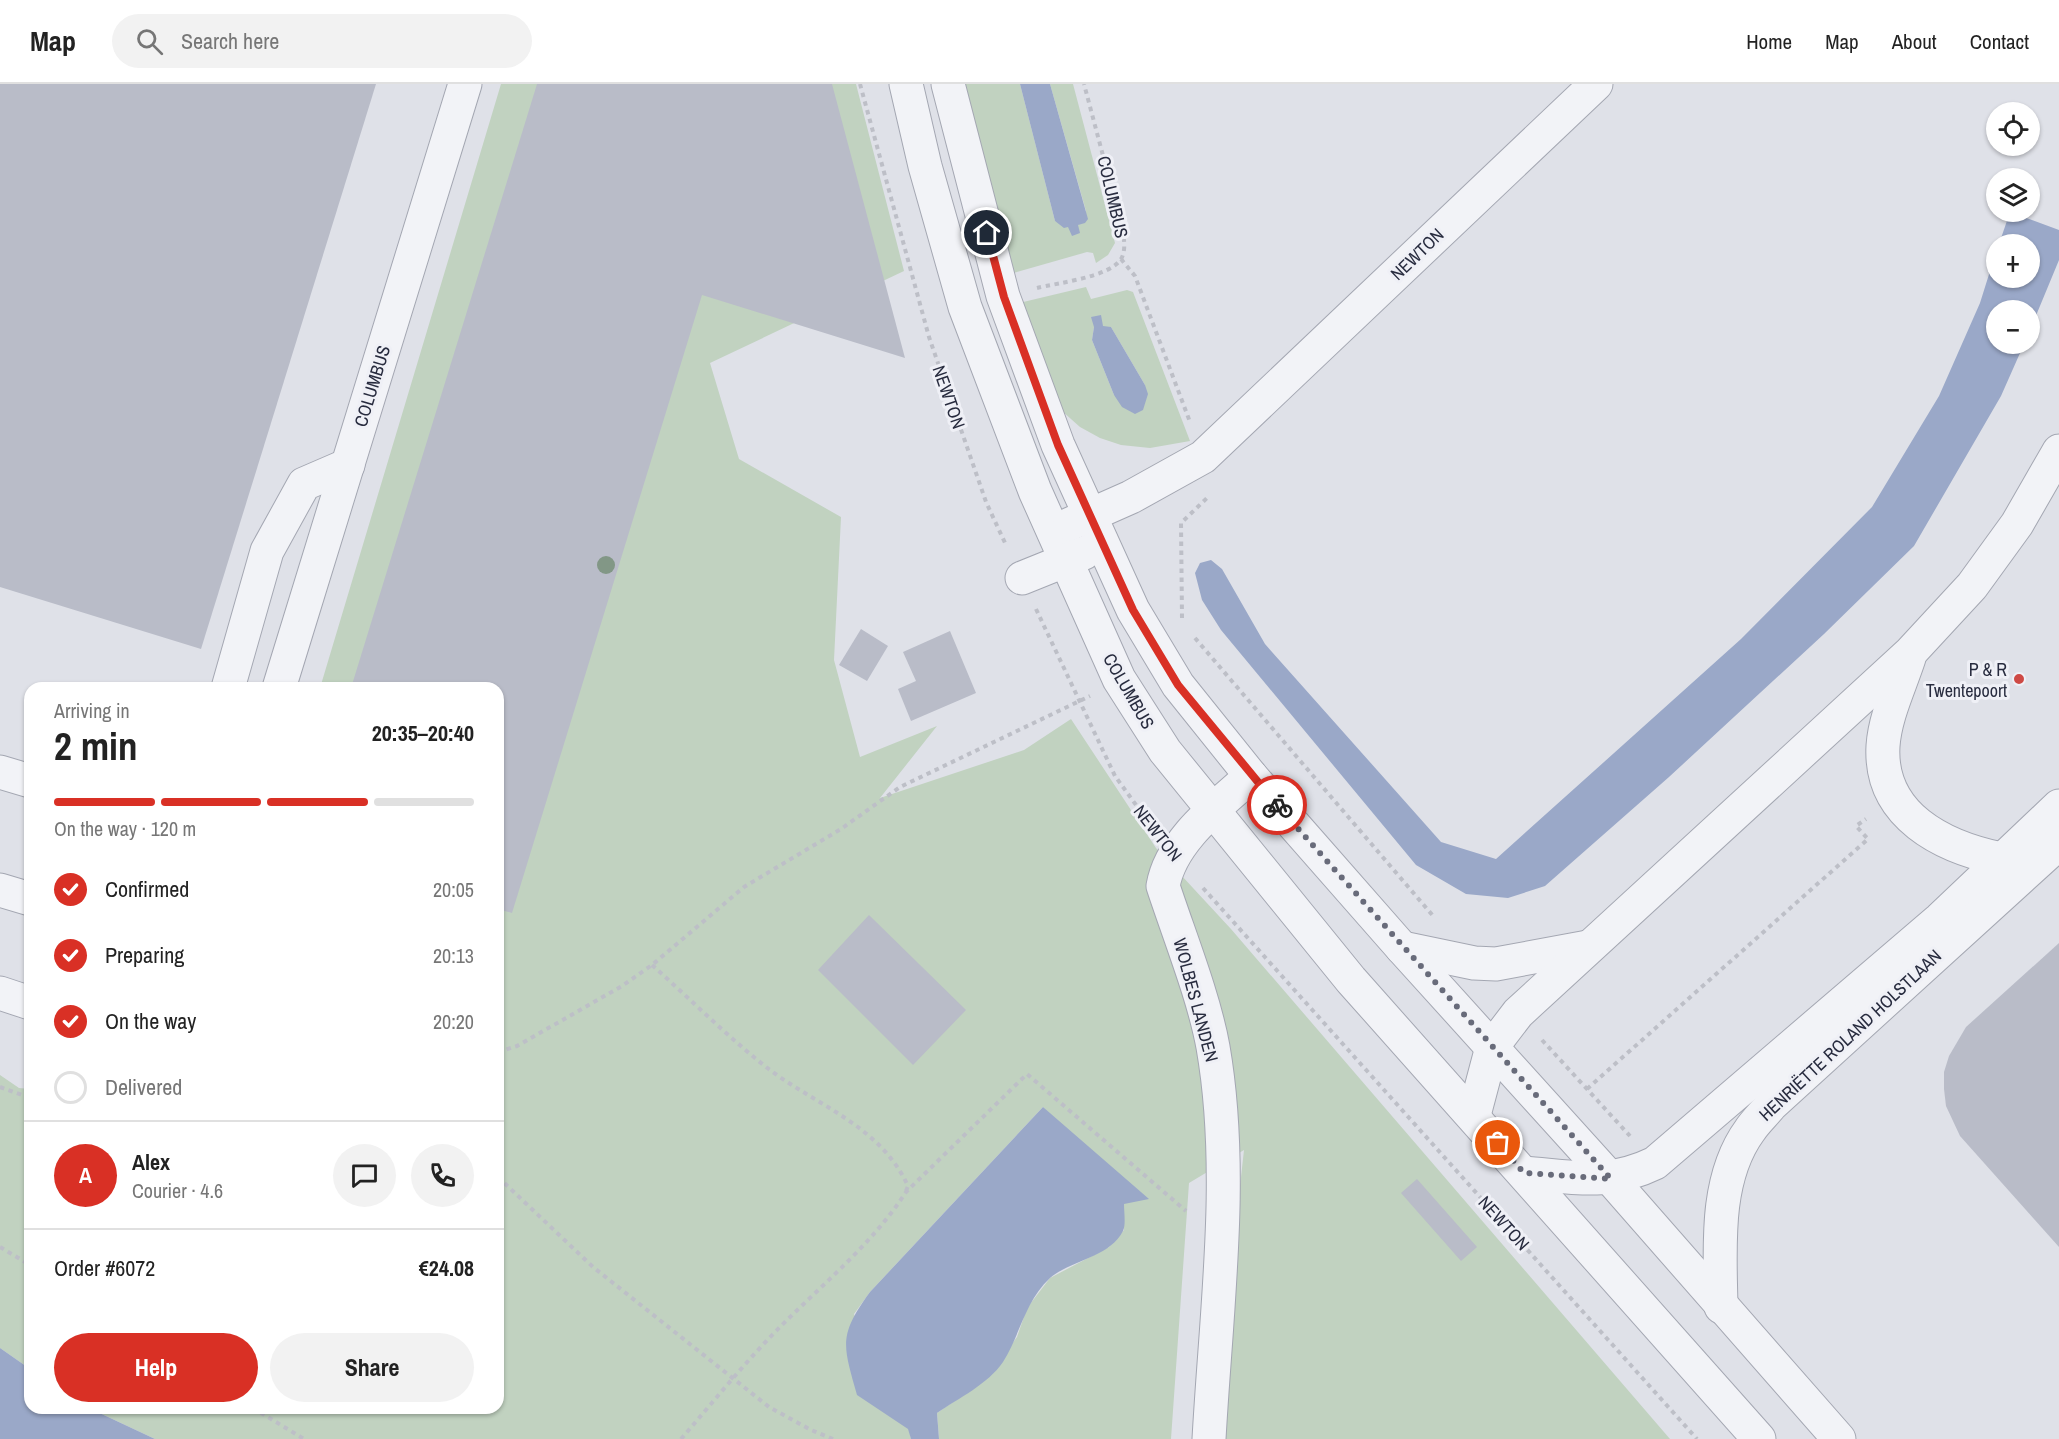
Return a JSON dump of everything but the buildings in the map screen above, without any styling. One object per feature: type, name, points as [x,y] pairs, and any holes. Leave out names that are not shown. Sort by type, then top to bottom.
[{"type":"street","name":"COLUMBUS","points":[[281,682],[465,84]]},
{"type":"street","name":"COLUMBUS","points":[[906,84],[965,307],[1052,530],[1119,679],[1165,751],[1212,811]]},
{"type":"street","points":[[948,84],[1004,297],[1058,445],[1133,610],[1178,685],[1251,776],[1402,948],[1611,1179],[1839,1439]]},
{"type":"street","name":"NEWTON","points":[[1052,530],[1131,497],[1203,457],[1596,84]]},
{"type":"street","points":[[1474,1115],[1492,1047],[1518,1013],[1910,653],[1972,586],[2011,532],[2059,452]]},
{"type":"street","points":[[230,682],[267,551],[304,484],[348,465]]},
{"type":"street","points":[[1022,578],[1104,545]]},
{"type":"street","points":[[1910,653],[1890,716],[1883,747],[1893,797],[1911,819],[1936,836],[1986,856],[2001,859]]},
{"type":"street","points":[[0,772],[24,780]]},
{"type":"street","name":"WOLBES LANDEN","points":[[1209,1439],[1220,1240],[1223,1133],[1213,1046],[1163,886],[1166,869],[1173,855],[1212,811],[1251,776]]},
{"type":"street","name":"HENRIËTTE ROLAND HOLSTLAAN","points":[[1524,1173],[1611,1179],[1636,1173],[1655,1163],[1940,919],[2059,806]]},
{"type":"street","points":[[1212,811],[1351,980],[1474,1115],[1759,1439]]},
{"type":"street","name":"HENRIËTTE ROLAND HOLSTLAAN","points":[[1721,1307],[1719,1231],[1731,1170],[1749,1131],[1780,1097],[2059,843]]},
{"type":"street","points":[[0,890],[24,897]]},
{"type":"street","points":[[1402,948],[1474,963],[1496,964],[1513,963],[1588,947]]},
{"type":"street","points":[[0,993],[24,1001]]},
{"type":"path","name":"NEWTON","points":[[860,84],[923,318],[986,502],[1115,776],[1173,855],[1697,1439]]},
{"type":"path","name":"COLUMBUS","points":[[1004,297],[1110,270],[1121,259],[1125,246],[1123,231],[1084,84]]},
{"type":"path","points":[[1121,259],[1135,276],[1203,457],[1217,488],[1181,524],[1182,623]]},
{"type":"path","points":[[923,318],[965,307]]},
{"type":"path","points":[[1189,632],[1435,918]]},
{"type":"path","points":[[504,1050],[569,1018],[652,965],[744,887],[841,829],[900,787],[1079,702]]},
{"type":"path","points":[[1587,1089],[1869,839]]},
{"type":"path","points":[[652,965],[766,1067],[850,1120],[875,1141],[899,1166],[908,1186],[896,1208],[833,1278],[781,1326],[681,1439]]},
{"type":"path","points":[[1518,1013],[1655,1163]]},
{"type":"path","points":[[906,1192],[1027,1074],[1220,1240]]},
{"type":"path","points":[[0,1087],[24,1096]]},
{"type":"path","points":[[504,1183],[593,1267],[769,1407],[833,1439]]},
{"type":"path","points":[[0,1247],[24,1261]]},
{"type":"path","points":[[263,1414],[304,1439]]},
{"type":"green space","points":[[501,84],[856,84],[904,271],[710,363],[739,459],[841,517],[834,660],[860,757],[937,726],[880,798],[1024,750],[1071,719],[1156,848],[1231,929],[1670,1439],[1222,1439],[1232,1258],[1244,1150],[1189,1183],[1171,1439],[939,1439],[937,1413],[984,1381],[1017,1337],[1027,1308],[1050,1278],[1109,1247],[1124,1230],[1124,1204],[1043,1107],[870,1292],[854,1314],[889,1413],[909,1429],[911,1439],[155,1439],[102,1414],[504,1414],[504,682],[322,682]]},
{"type":"green space","points":[[961,84],[1020,84],[1055,221],[1068,226],[1078,225],[1086,211],[1050,84],[1073,84],[1115,243],[1108,255],[1096,263],[1093,253],[1087,252],[1010,274]]},
{"type":"green space","points":[[1086,287],[1091,299],[1127,290],[1133,292],[1190,441],[1150,448],[1121,445],[1100,438],[1080,427],[1062,411],[1019,303]],"holes":[[[1094,327],[1111,327],[1145,385],[1143,408],[1114,395],[1092,340]]]},
{"type":"green space","points":[[0,1075],[19,1088],[24,1088],[24,1365],[0,1348]]},
{"type":"water","points":[[1020,84],[1050,84],[1088,219],[1085,223],[1078,225],[1080,233],[1072,236],[1068,227],[1064,228],[1055,221]]},
{"type":"water","points":[[2007,222],[2037,222],[2059,230],[2059,260],[2040,306],[2040,300],[1986,300],[1986,354],[2020,354],[2001,396],[1914,546],[1824,634],[1669,777],[1545,886],[1508,898],[1466,894],[1416,865],[1221,630],[1202,600],[1195,573],[1200,563],[1211,560],[1222,569],[1265,644],[1441,842],[1496,859],[1741,639],[1872,507],[1939,396],[1980,303],[1986,284],[1986,288],[2040,288],[2040,234],[2002,234]]},
{"type":"water","points":[[1101,315],[1103,326],[1111,327],[1145,385],[1148,394],[1143,410],[1135,414],[1122,407],[1114,395],[1092,340],[1094,327],[1091,317]]},
{"type":"water","points":[[1043,1107],[1149,1199],[1124,1204],[1124,1228],[1117,1240],[1099,1253],[1059,1272],[1042,1287],[1034,1297],[1009,1352],[997,1370],[981,1384],[937,1413],[939,1439],[911,1439],[908,1429],[857,1395],[846,1341],[852,1320],[870,1292]]},
{"type":"water","points":[[0,1348],[24,1365],[24,1414],[102,1414],[155,1439],[0,1439]]},
{"type":"way so far","points":[[1277,805],[1402,948],[1611,1179],[1524,1173],[1498,1143]]},
{"type":"place","name":"P & R Twentepoort","points":[[2019,679]]},
{"type":"route","points":[[987,233],[1004,297],[1058,445],[1133,610],[1178,685],[1277,805]]}]
